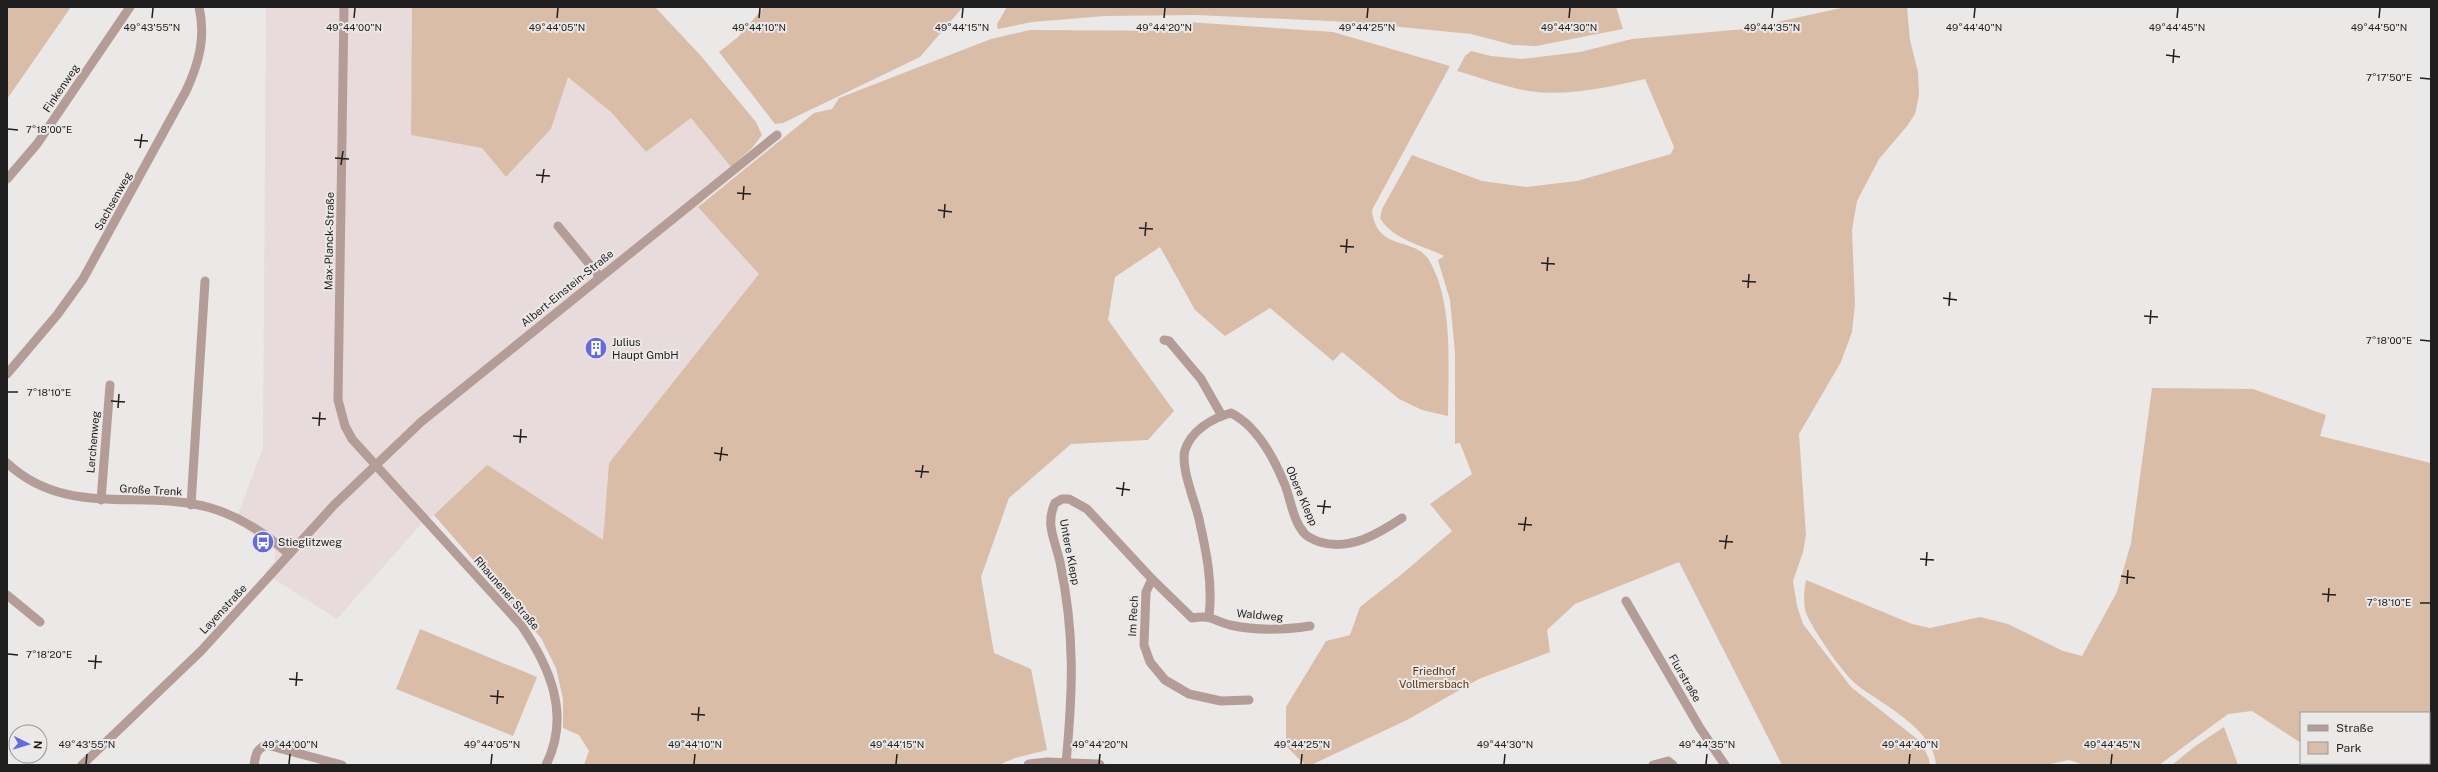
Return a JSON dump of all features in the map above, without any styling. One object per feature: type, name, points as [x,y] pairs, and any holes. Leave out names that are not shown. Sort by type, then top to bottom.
[{"type":"street","name":"Finkenweg","points":[[7,179],[37,144],[130,7]]},
{"type":"street","name":"Sachsenweg","points":[[7,374],[61,309],[83,279],[197,67],[201,46],[202,20],[199,7]]},
{"type":"street","name":"Max-Planck-Straße","points":[[344,7],[338,400],[345,426],[352,439],[375,464]]},
{"type":"street","name":"Albert-Einstein-Straße","points":[[375,464],[421,422],[777,135]]},
{"type":"street","points":[[558,226],[600,277]]},
{"type":"street","points":[[191,505],[205,281]]},
{"type":"street","points":[[1164,340],[1169,341],[1201,379],[1222,416],[1194,433],[1184,451],[1186,472],[1199,518],[1209,572],[1209,616]]},
{"type":"street","name":"Lerchenweg","points":[[101,500],[110,385]]},
{"type":"street","name":"Obere Klepp","points":[[1222,416],[1231,413],[1252,428],[1272,458],[1285,485],[1298,524],[1304,534],[1312,539],[1328,544],[1352,544],[1378,533],[1402,518]]},
{"type":"street","name":"Große Trenk","points":[[7,463],[17,472],[35,483],[58,493],[101,500],[191,505],[209,508],[234,516],[267,535],[288,554]]},
{"type":"street","name":"Layenstraße","points":[[82,765],[201,651],[288,554],[375,464]]},
{"type":"street","name":"Rhaunener Straße","points":[[375,464],[521,625],[540,652],[552,679],[556,703],[556,731],[546,765]]},
{"type":"street","name":"Untere Klepp","points":[[1066,763],[1071,714],[1072,642],[1067,598],[1050,520],[1055,502],[1062,499],[1069,499],[1087,509],[1152,579],[1192,618],[1209,616]]},
{"type":"street","name":"Im Rech","points":[[1152,579],[1146,592],[1144,637],[1144,645],[1150,662],[1165,680],[1189,694],[1221,701],[1250,700]]},
{"type":"street","points":[[7,595],[40,622]]},
{"type":"street","name":"Flurstraße","points":[[1626,601],[1700,728],[1725,765]]},
{"type":"street","name":"Waldweg","points":[[1209,616],[1230,624],[1254,628],[1285,630],[1310,626]]},
{"type":"street","points":[[254,765],[256,753],[259,748],[266,744],[342,765]]},
{"type":"street","points":[[1653,765],[1668,761],[1673,765]]},
{"type":"street","points":[[1029,765],[1066,763],[1099,765]]},
{"type":"shaded area","points":[[266,7],[412,7],[411,135],[482,148],[506,177],[551,129],[568,76],[611,112],[646,152],[691,118],[731,167],[698,207],[759,274],[609,463],[603,541],[434,515],[421,524],[337,619],[265,573],[275,560],[275,550],[235,522],[263,448]]},
{"type":"green space","points":[[7,7],[71,7],[7,99]]},
{"type":"green space","points":[[412,7],[655,7],[701,56],[756,122],[762,135],[752,148],[731,167],[691,118],[646,152],[611,112],[568,77],[551,129],[506,177],[482,148],[411,135]]},
{"type":"green space","points":[[764,7],[963,7],[920,57],[783,123],[775,124],[719,52],[738,37]]},
{"type":"green space","points":[[1007,7],[1616,7],[1623,29],[1536,46],[1513,45],[1471,34],[1350,22],[1196,15],[1105,16],[1032,22],[998,29],[997,24]]},
{"type":"green space","name":"Friedhof Vollmersbach","points":[[1846,7],[1907,7],[1910,40],[1918,72],[1919,95],[1915,114],[1907,126],[1879,159],[1857,201],[1852,230],[1855,304],[1852,332],[1841,362],[1799,434],[1806,535],[1803,552],[1793,581],[1797,606],[1803,624],[1851,687],[1921,742],[1929,759],[1930,765],[1782,765],[1679,562],[1575,604],[1547,630],[1550,652],[1479,679],[1407,720],[1311,765],[1305,765],[1286,746],[1286,707],[1326,641],[1350,635],[1360,607],[1402,574],[1452,531],[1430,504],[1472,474],[1460,443],[1455,444],[1455,353],[1450,300],[1438,260],[1444,256],[1400,237],[1392,232],[1380,218],[1382,209],[1412,155],[1482,181],[1526,187],[1577,181],[1671,154],[1674,147],[1645,79],[1602,88],[1573,92],[1543,93],[1502,85],[1457,71],[1465,56],[1471,51],[1491,56],[1522,59],[1580,52],[1632,39],[1745,29]]},
{"type":"green space","points":[[1187,22],[1333,32],[1450,66],[1372,210],[1375,223],[1380,232],[1396,242],[1414,248],[1422,253],[1429,260],[1437,277],[1443,295],[1448,336],[1448,416],[1422,410],[1399,399],[1342,352],[1333,361],[1270,308],[1225,336],[1195,310],[1160,247],[1115,277],[1108,320],[1174,411],[1148,440],[1071,444],[1009,498],[981,577],[994,653],[1031,669],[1047,750],[1015,758],[999,765],[584,765],[589,751],[579,735],[563,728],[563,699],[556,668],[541,638],[434,515],[487,465],[603,540],[609,463],[759,274],[698,207],[814,113],[832,109],[839,98],[991,39],[1030,30],[1185,31]]},
{"type":"green space","points":[[2152,388],[2253,389],[2326,415],[2320,436],[2431,463],[2431,765],[2324,764],[2430,764],[2430,712],[2300,712],[2300,742],[2252,711],[2228,714],[2159,765],[2084,765],[2069,760],[2046,765],[1936,765],[1933,752],[1917,729],[1906,719],[1857,685],[1844,672],[1815,630],[1806,613],[1804,605],[1806,580],[1912,624],[1930,628],[1980,617],[2008,624],[2063,651],[2082,656],[2117,592],[2131,543]]},
{"type":"green space","points":[[420,629],[537,677],[513,736],[396,689]]},
{"type":"green space","points":[[2224,727],[2238,765],[2172,765],[2194,747]]},
{"type":"place","name":"Julius Haupt GmbH","points":[[596,348]]},
{"type":"place","name":"Stieglitzweg","points":[[263,542]]}]
